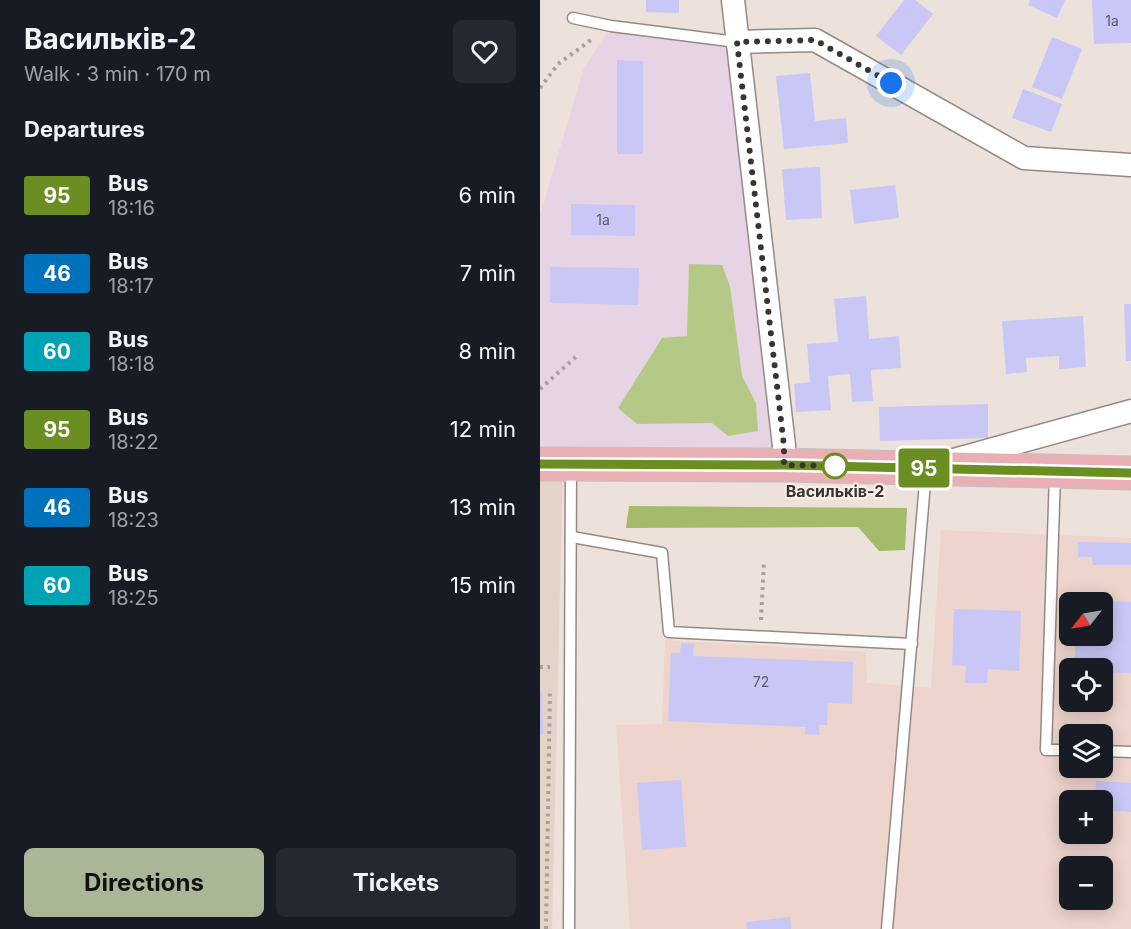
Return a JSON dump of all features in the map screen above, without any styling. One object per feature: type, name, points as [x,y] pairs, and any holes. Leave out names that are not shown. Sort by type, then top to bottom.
[{"type":"main road","points":[[556,463],[784,465],[1131,473]]},
{"type":"street","points":[[733,0],[784,446],[784,465]]},
{"type":"street","points":[[737,42],[815,40],[1024,158],[1131,165]]},
{"type":"street","points":[[926,468],[1131,411]]},
{"type":"lane","points":[[573,18],[611,26],[737,42]]},
{"type":"lane","points":[[556,463],[572,537],[569,929]]},
{"type":"lane","points":[[887,929],[926,468]]},
{"type":"lane","points":[[1055,471],[1046,750],[1059,750]]},
{"type":"lane","points":[[572,537],[662,553],[669,633],[912,644]]},
{"type":"lane","points":[[1113,751],[1131,752]]},
{"type":"path","points":[[540,88],[558,64],[611,26]]},
{"type":"path","points":[[540,389],[577,356]]},
{"type":"path","points":[[760,637],[764,561]]},
{"type":"path","points":[[540,667],[550,667]]},
{"type":"path","points":[[540,862],[547,858]]},
{"type":"shaded area","points":[[611,26],[737,42],[784,465],[540,464],[540,215],[584,68]]},
{"type":"shaded area","points":[[563,463],[552,929],[540,929],[540,464]]},
{"type":"shaded area","points":[[941,530],[1131,538],[1131,929],[630,929],[616,725],[662,724],[665,640],[866,652],[867,683],[931,688]]},
{"type":"green space","points":[[689,264],[722,265],[730,286],[742,376],[756,403],[758,431],[728,436],[712,423],[637,424],[618,408],[662,338],[687,336]]},
{"type":"green space","points":[[629,506],[907,508],[905,550],[879,551],[858,527],[626,528]]},
{"type":"building","points":[[646,0],[679,0],[679,13],[646,12]]},
{"type":"building","points":[[904,0],[915,0],[933,14],[901,55],[876,36]]},
{"type":"building","points":[[1030,0],[1065,0],[1057,18],[1028,5]]},
{"type":"building","points":[[1092,0],[1131,0],[1131,43],[1094,44]]},
{"type":"building","points":[[1052,37],[1082,49],[1062,99],[1032,87]]},
{"type":"building","points":[[617,60],[643,61],[643,154],[617,154]]},
{"type":"building","points":[[810,73],[815,121],[846,118],[848,143],[784,149],[776,76]]},
{"type":"building","points":[[1023,89],[1062,104],[1051,132],[1012,118]]},
{"type":"building","points":[[820,167],[822,218],[786,220],[782,169]]},
{"type":"building","points":[[895,185],[899,218],[854,224],[850,190]]},
{"type":"building","points":[[571,204],[635,205],[635,236],[571,235]]},
{"type":"building","points":[[550,267],[639,268],[638,305],[550,303]]},
{"type":"building","points":[[866,296],[869,339],[899,336],[901,368],[871,370],[873,401],[852,402],[850,374],[828,376],[831,410],[796,412],[794,384],[810,382],[807,344],[838,342],[834,299]]},
{"type":"building","points":[[1124,304],[1131,304],[1131,361],[1126,361]]},
{"type":"building","points":[[1083,316],[1086,367],[1059,369],[1059,356],[1026,358],[1027,372],[1006,374],[1002,321]]},
{"type":"building","points":[[988,404],[988,438],[880,441],[879,407]]},
{"type":"building","points":[[1078,542],[1131,543],[1131,565],[1093,565],[1092,557],[1078,557]]},
{"type":"building","points":[[1113,601],[1131,602],[1131,673],[1113,672],[1113,658],[1075,658],[1075,646],[1113,646]]},
{"type":"building","points":[[954,609],[1021,611],[1019,671],[988,669],[987,683],[965,683],[966,666],[952,665]]},
{"type":"building","points":[[681,643],[694,644],[693,656],[853,662],[852,704],[828,703],[827,725],[819,725],[819,735],[805,734],[806,727],[668,721],[671,653],[680,653]]},
{"type":"building","points":[[540,691],[542,691],[543,735],[540,735]]},
{"type":"building","points":[[681,780],[686,847],[642,850],[637,783]]},
{"type":"building","points":[[1096,781],[1131,783],[1131,812],[1113,811],[1113,790],[1096,790]]},
{"type":"building","points":[[790,917],[791,929],[747,929],[746,922]]},
{"type":"bus line","name":"95","points":[[540,464],[784,465],[1131,473]]},
{"type":"place","name":"Васильків-2","points":[[835,466]]},
{"type":"route","points":[[835,466],[784,465],[784,446],[737,42],[815,40],[891,83]]}]
